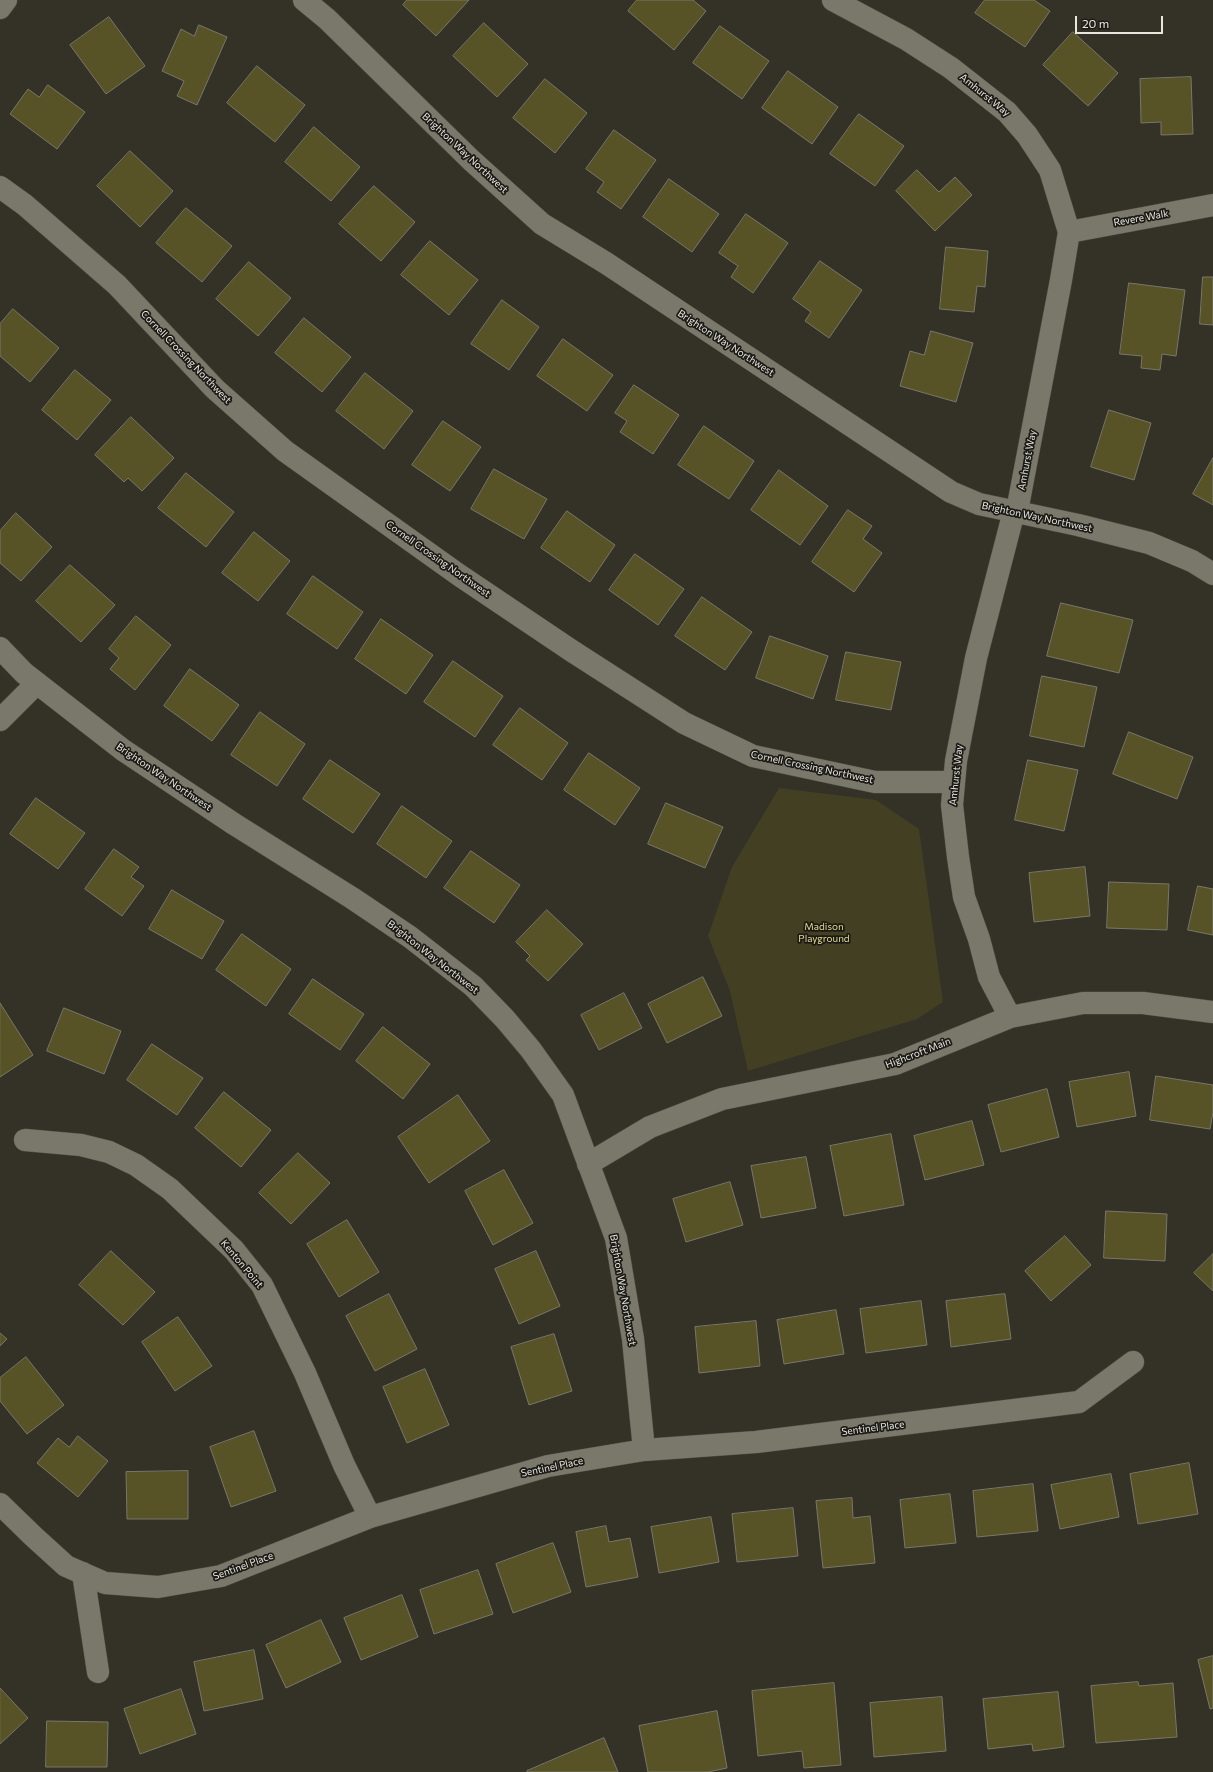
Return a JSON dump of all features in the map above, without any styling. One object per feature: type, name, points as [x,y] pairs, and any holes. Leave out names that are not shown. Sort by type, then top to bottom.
[{"type":"street","points":[[0,8],[6,0]]},
{"type":"street","name":"Brighton Way Northwest","points":[[304,0],[327,20],[471,160],[542,224],[639,285],[951,492],[979,504],[1017,511],[1149,543],[1192,561],[1213,574]]},
{"type":"street","name":"Amhurst Way","points":[[833,0],[845,8],[906,39],[944,64],[1008,112],[1027,134],[1050,170],[1069,232],[1017,511],[1012,519],[976,658],[956,761],[952,805],[964,897],[979,938],[990,977],[1010,1017]]},
{"type":"street","name":"Cornell Crossing Northwest","points":[[0,187],[25,205],[117,285],[215,389],[285,451],[459,575],[572,651],[684,723],[753,756],[875,782],[954,782]]},
{"type":"street","name":"Revere Walk","points":[[1069,232],[1213,205]]},
{"type":"street","name":"Brighton Way Northwest","points":[[0,648],[24,673],[123,750],[234,824],[410,937],[473,986],[505,1018],[531,1050],[563,1095],[616,1238],[633,1339],[644,1450]]},
{"type":"street","points":[[0,720],[37,683]]},
{"type":"street","name":"Highcroft Main","points":[[588,1164],[650,1127],[722,1099],[895,1064],[1010,1017],[1082,1003],[1143,1003],[1213,1012]]},
{"type":"street","name":"Kenton Point","points":[[25,1140],[81,1145],[109,1152],[136,1165],[170,1189],[234,1250],[262,1286],[305,1373],[344,1465],[370,1517]]},
{"type":"street","name":"Sentinel Place","points":[[0,1504],[66,1566],[106,1583],[158,1587],[221,1576],[370,1517],[548,1466],[644,1450],[756,1442],[1078,1402],[1133,1362]]},
{"type":"street","points":[[83,1573],[98,1672]]},
{"type":"green space","name":"Madison Playground","points":[[779,788],[876,800],[919,829],[943,1002],[917,1019],[748,1071],[730,991],[708,936],[732,867]]},
{"type":"building","points":[[407,0],[469,0],[436,36],[403,5]]},
{"type":"building","points":[[637,0],[693,0],[706,11],[674,50],[628,11]]},
{"type":"building","points":[[985,0],[1034,0],[1050,11],[1025,47],[975,13]]},
{"type":"building","points":[[109,17],[145,66],[106,94],[70,45]]},
{"type":"building","points":[[484,23],[528,64],[497,97],[453,56]]},
{"type":"building","points":[[199,25],[227,37],[197,105],[177,96],[184,81],[162,71],[181,29],[194,36]]},
{"type":"building","points":[[720,26],[769,61],[742,99],[693,63]]},
{"type":"building","points":[[1073,32],[1118,73],[1088,106],[1043,65]]},
{"type":"building","points":[[257,66],[305,105],[275,142],[227,103]]},
{"type":"building","points":[[788,71],[838,107],[812,144],[762,108]]},
{"type":"building","points":[[1191,77],[1193,134],[1161,135],[1161,122],[1141,123],[1140,79]]},
{"type":"building","points":[[545,79],[587,113],[555,153],[513,118]]},
{"type":"building","points":[[48,85],[85,112],[57,149],[10,114],[28,89],[39,97]]},
{"type":"building","points":[[859,114],[904,146],[875,186],[830,154]]},
{"type":"building","points":[[314,127],[360,167],[331,201],[285,162]]},
{"type":"building","points":[[614,130],[656,160],[621,209],[597,192],[604,182],[586,169]]},
{"type":"building","points":[[130,151],[173,191],[140,227],[97,186]]},
{"type":"building","points":[[917,170],[939,192],[955,177],[972,195],[935,231],[896,191]]},
{"type":"building","points":[[669,179],[719,214],[692,252],[643,217]]},
{"type":"building","points":[[374,186],[415,222],[381,261],[339,224]]},
{"type":"building","points":[[186,208],[232,246],[202,282],[156,243]]},
{"type":"building","points":[[746,214],[788,243],[753,293],[731,277],[738,266],[719,253]]},
{"type":"building","points":[[430,241],[478,280],[449,315],[401,275]]},
{"type":"building","points":[[946,247],[988,251],[985,287],[977,286],[974,312],[940,309]]},
{"type":"building","points":[[820,261],[862,290],[829,338],[805,321],[811,312],[793,299]]},
{"type":"building","points":[[249,262],[291,298],[258,336],[216,299]]},
{"type":"building","points":[[1203,277],[1213,277],[1213,325],[1200,324]]},
{"type":"building","points":[[1129,283],[1185,290],[1176,356],[1162,354],[1160,370],[1141,368],[1142,356],[1120,354]]},
{"type":"building","points":[[502,300],[539,327],[509,370],[471,344]]},
{"type":"building","points":[[13,309],[59,348],[30,382],[0,356],[0,324]]},
{"type":"building","points":[[304,318],[351,357],[322,392],[275,353]]},
{"type":"building","points":[[931,331],[973,343],[956,402],[900,386],[910,351],[924,355]]},
{"type":"building","points":[[563,339],[613,375],[587,411],[537,376]]},
{"type":"building","points":[[75,370],[111,400],[77,440],[42,410]]},
{"type":"building","points":[[365,373],[413,411],[384,449],[336,411]]},
{"type":"building","points":[[634,385],[679,415],[653,454],[620,432],[627,421],[615,413]]},
{"type":"building","points":[[1109,410],[1151,423],[1134,480],[1091,467]]},
{"type":"building","points":[[131,417],[174,458],[142,491],[128,478],[124,482],[95,455]]},
{"type":"building","points":[[443,421],[481,447],[450,491],[412,465]]},
{"type":"building","points":[[704,426],[754,461],[729,499],[678,465]]},
{"type":"building","points":[[1213,458],[1213,505],[1193,494]]},
{"type":"building","points":[[494,469],[547,499],[524,539],[471,509]]},
{"type":"building","points":[[779,470],[828,506],[800,545],[751,510]]},
{"type":"building","points":[[186,473],[234,512],[206,547],[158,508]]},
{"type":"building","points":[[848,510],[872,526],[863,539],[882,553],[854,592],[812,562]]},
{"type":"building","points":[[567,511],[615,545],[590,582],[541,548]]},
{"type":"building","points":[[16,513],[52,547],[21,581],[0,563],[0,531]]},
{"type":"building","points":[[254,532],[290,561],[258,601],[222,573]]},
{"type":"building","points":[[635,554],[684,589],[658,625],[609,590]]},
{"type":"building","points":[[70,565],[115,605],[81,642],[36,601]]},
{"type":"building","points":[[313,576],[363,612],[337,649],[287,614]]},
{"type":"building","points":[[702,597],[752,632],[725,670],[675,636]]},
{"type":"building","points":[[1061,603],[1133,620],[1119,673],[1047,656]]},
{"type":"building","points":[[136,616],[171,645],[135,690],[110,669],[119,658],[109,649]]},
{"type":"building","points":[[381,619],[433,655],[406,694],[355,659]]},
{"type":"building","points":[[770,636],[828,656],[813,699],[756,678]]},
{"type":"building","points":[[846,652],[901,662],[891,710],[836,700]]},
{"type":"building","points":[[453,661],[503,696],[475,737],[424,702]]},
{"type":"building","points":[[190,669],[239,705],[212,741],[164,706]]},
{"type":"building","points":[[1042,676],[1097,687],[1084,747],[1030,736]]},
{"type":"building","points":[[520,708],[568,743],[542,780],[493,745]]},
{"type":"building","points":[[260,712],[305,744],[277,786],[231,755]]},
{"type":"building","points":[[1129,732],[1193,757],[1177,799],[1113,774]]},
{"type":"building","points":[[589,753],[640,788],[615,825],[564,790]]},
{"type":"building","points":[[330,760],[380,794],[353,833],[303,799]]},
{"type":"building","points":[[1028,760],[1078,770],[1064,831],[1015,820]]},
{"type":"building","points":[[36,798],[85,833],[58,869],[10,834]]},
{"type":"building","points":[[666,803],[723,827],[705,868],[648,844]]},
{"type":"building","points":[[402,806],[452,841],[426,878],[377,844]]},
{"type":"building","points":[[114,849],[139,867],[131,877],[144,886],[122,916],[85,889]]},
{"type":"building","points":[[471,851],[520,885],[494,923],[444,888]]},
{"type":"building","points":[[1085,867],[1090,916],[1034,922],[1029,873]]},
{"type":"building","points":[[1109,882],[1169,884],[1167,930],[1107,928]]},
{"type":"building","points":[[1198,886],[1213,889],[1213,935],[1188,930]]},
{"type":"building","points":[[172,890],[224,921],[202,959],[149,929]]},
{"type":"building","points":[[547,910],[583,944],[548,981],[526,960],[530,956],[516,942]]},
{"type":"building","points":[[242,934],[291,969],[266,1006],[216,970]]},
{"type":"building","points":[[703,977],[722,1016],[667,1043],[648,1004]]},
{"type":"building","points":[[313,979],[364,1014],[340,1050],[289,1014]]},
{"type":"building","points":[[624,993],[642,1028],[599,1050],[581,1015]]},
{"type":"building","points":[[0,1003],[33,1055],[0,1077]]},
{"type":"building","points":[[64,1008],[121,1031],[104,1074],[47,1051]]},
{"type":"building","points":[[383,1027],[430,1064],[403,1099],[356,1061]]},
{"type":"building","points":[[152,1044],[203,1078],[177,1115],[127,1080]]},
{"type":"building","points":[[1129,1072],[1136,1116],[1077,1127],[1069,1082]]},
{"type":"building","points":[[1156,1076],[1213,1085],[1213,1112],[1210,1129],[1150,1120]]},
{"type":"building","points":[[1047,1089],[1059,1137],[1001,1152],[988,1105]]},
{"type":"building","points":[[224,1092],[271,1130],[241,1167],[195,1128]]},
{"type":"building","points":[[458,1095],[490,1141],[429,1183],[398,1137]]},
{"type":"building","points":[[972,1121],[984,1165],[925,1180],[914,1136]]},
{"type":"building","points":[[891,1134],[904,1205],[844,1216],[830,1146]]},
{"type":"building","points":[[298,1153],[330,1183],[291,1224],[259,1193]]},
{"type":"building","points":[[806,1157],[816,1208],[761,1218],[751,1166]]},
{"type":"building","points":[[504,1170],[533,1223],[493,1245],[465,1191]]},
{"type":"building","points":[[730,1182],[743,1225],[686,1242],[673,1199]]},
{"type":"building","points":[[1106,1211],[1167,1214],[1165,1261],[1104,1258]]},
{"type":"building","points":[[347,1220],[379,1272],[339,1297],[307,1244]]},
{"type":"building","points":[[1065,1236],[1091,1265],[1051,1301],[1025,1271]]},
{"type":"building","points":[[111,1251],[155,1292],[123,1325],[79,1285]]},
{"type":"building","points":[[536,1251],[560,1306],[519,1324],[495,1269]]},
{"type":"building","points":[[1213,1254],[1213,1291],[1194,1273]]},
{"type":"building","points":[[389,1294],[417,1349],[375,1371],[346,1316]]},
{"type":"building","points":[[1005,1294],[1011,1339],[951,1347],[946,1301]]},
{"type":"building","points":[[921,1301],[927,1345],[866,1353],[860,1309]]},
{"type":"building","points":[[836,1310],[844,1354],[784,1364],[777,1320]]},
{"type":"building","points":[[178,1317],[212,1366],[175,1391],[142,1342]]},
{"type":"building","points":[[756,1321],[760,1366],[699,1373],[695,1327]]},
{"type":"building","points":[[0,1333],[7,1339],[0,1346]]},
{"type":"building","points":[[554,1334],[572,1391],[529,1405],[511,1347]]},
{"type":"building","points":[[26,1357],[64,1405],[27,1434],[0,1401],[0,1378]]},
{"type":"building","points":[[425,1369],[449,1425],[407,1443],[383,1387]]},
{"type":"building","points":[[254,1431],[276,1491],[231,1507],[210,1447]]},
{"type":"building","points":[[78,1436],[108,1461],[78,1497],[37,1463],[58,1438],[69,1447]]},
{"type":"building","points":[[1189,1463],[1198,1514],[1138,1524],[1130,1474]]},
{"type":"building","points":[[188,1471],[188,1519],[127,1519],[126,1472]]},
{"type":"building","points":[[1111,1474],[1119,1517],[1060,1529],[1051,1485]]},
{"type":"building","points":[[1033,1484],[1038,1531],[977,1537],[973,1491]]},
{"type":"building","points":[[950,1494],[956,1543],[905,1548],[900,1500]]},
{"type":"building","points":[[852,1498],[853,1518],[870,1516],[875,1563],[823,1568],[816,1501]]},
{"type":"building","points":[[793,1508],[798,1556],[737,1562],[732,1514]]},
{"type":"building","points":[[711,1517],[719,1562],[659,1573],[651,1527]]},
{"type":"building","points":[[606,1526],[609,1542],[630,1538],[638,1577],[586,1587],[576,1532]]},
{"type":"building","points":[[553,1543],[571,1592],[513,1613],[496,1564]]},
{"type":"building","points":[[478,1570],[493,1614],[434,1634],[420,1590]]},
{"type":"building","points":[[402,1595],[418,1637],[361,1660],[344,1618]]},
{"type":"building","points":[[321,1620],[341,1662],[286,1688],[266,1645]]},
{"type":"building","points":[[254,1650],[263,1699],[204,1711],[194,1662]]},
{"type":"building","points":[[1213,1656],[1213,1708],[1210,1709],[1198,1660]]},
{"type":"building","points":[[1138,1682],[1139,1686],[1173,1683],[1177,1737],[1096,1743],[1091,1686]]},
{"type":"building","points":[[834,1683],[841,1765],[804,1768],[802,1751],[758,1756],[752,1691]]},
{"type":"building","points":[[0,1688],[28,1718],[0,1744]]},
{"type":"building","points":[[181,1689],[196,1734],[140,1754],[124,1709]]},
{"type":"building","points":[[1058,1692],[1064,1747],[1033,1751],[1032,1744],[988,1749],[983,1699]]},
{"type":"building","points":[[942,1697],[946,1751],[874,1757],[870,1703]]},
{"type":"building","points":[[717,1711],[727,1768],[708,1772],[648,1772],[639,1726]]},
{"type":"building","points":[[47,1721],[108,1722],[107,1767],[46,1767]]},
{"type":"building","points":[[604,1738],[618,1772],[527,1772],[527,1771]]}]
